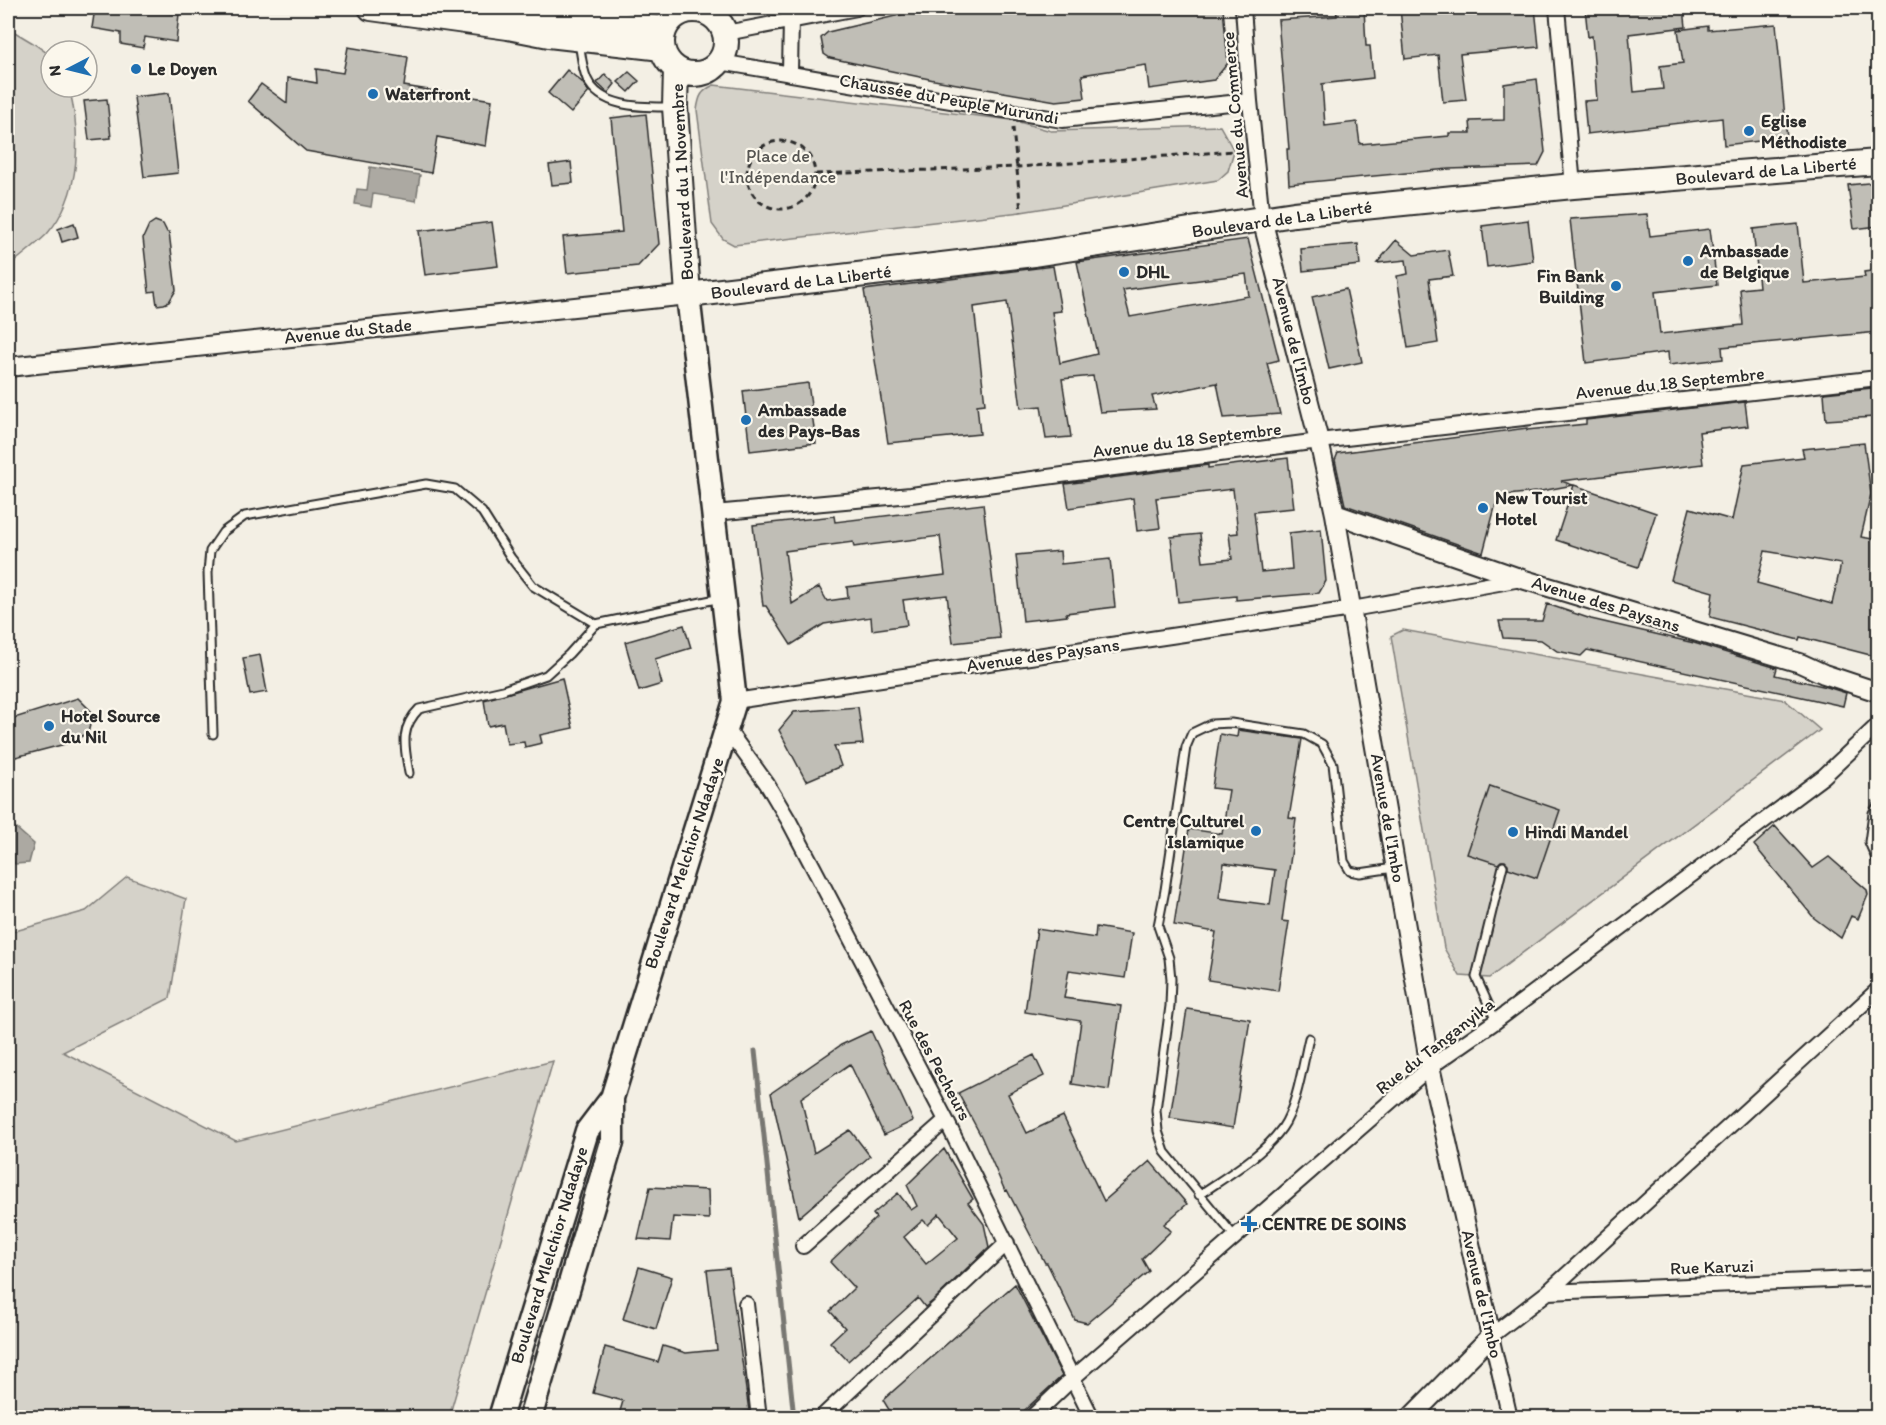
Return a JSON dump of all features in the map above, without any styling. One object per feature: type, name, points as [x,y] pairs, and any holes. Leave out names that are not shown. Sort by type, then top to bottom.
[{"type":"highway","points":[[371,8],[578,39],[663,38]]},
{"type":"highway","points":[[494,8],[663,38]]},
{"type":"highway","points":[[688,8],[701,9],[713,15],[722,24],[726,33],[725,53],[720,62],[704,73],[685,73],[676,69],[667,60],[663,38],[670,20],[688,8]]},
{"type":"highway","name":"Boulevard du 1 Novembre","points":[[676,69],[675,107],[688,295]]},
{"type":"highway","name":"Boulevard de La Liberté","points":[[688,295],[1034,254],[1262,219],[1573,186],[1878,162]]},
{"type":"main road","name":"Boulevard Melchior Ndadaye","points":[[530,1418],[612,1142],[612,1098],[735,700],[688,295]]},
{"type":"main road","name":"Boulevard Mlelchior Ndadaye","points":[[500,1418],[587,1131],[612,1098]]},
{"type":"street","points":[[726,33],[858,8]]},
{"type":"street","name":"Avenue du Commerce","points":[[1243,8],[1262,219]]},
{"type":"street","points":[[1557,8],[1573,186]]},
{"type":"street","points":[[790,72],[791,19]]},
{"type":"street","name":"Chaussée du Peuple Murundi","points":[[720,62],[790,72],[1062,120],[1250,101]]},
{"type":"street","name":"Avenue de l'Imbo","points":[[1262,219],[1319,441],[1335,514],[1430,1067],[1510,1418]]},
{"type":"street","name":"Avenue du Stade","points":[[8,367],[688,295]]},
{"type":"street","name":"Avenue du 18 Septembre","points":[[714,513],[911,495],[1319,441],[1878,378]]},
{"type":"street","name":"Avenue des Paysans","points":[[1335,514],[1522,579],[1800,663],[1824,674],[1878,692]]},
{"type":"street","name":"Avenue des Paysans","points":[[735,700],[1352,609],[1522,579]]},
{"type":"street","name":"Rue du Tanganyika","points":[[1031,1418],[1073,1378],[1430,1067],[1496,1021],[1824,776],[1878,725]]},
{"type":"street","name":"Rue des Pecheurs","points":[[727,729],[767,784],[783,812],[946,1120],[1092,1418]]},
{"type":"street","points":[[1410,1418],[1491,1336],[1548,1292],[1878,990]]},
{"type":"street","points":[[803,1246],[946,1120]]},
{"type":"street","points":[[824,1415],[1007,1244]]},
{"type":"street","name":"Rue Karuzi","points":[[1548,1292],[1878,1278]]},
{"type":"street","points":[[746,1304],[759,1418]]},
{"type":"lane","points":[[578,39],[586,77],[594,91],[619,104],[675,107]]},
{"type":"lane","points":[[213,734],[208,572],[210,551],[223,532],[245,516],[426,484],[455,489],[482,512],[511,558],[533,586],[596,624]]},
{"type":"lane","points":[[409,773],[404,740],[410,719],[419,709],[503,690],[546,675],[596,624],[723,597]]},
{"type":"lane","points":[[1235,1237],[1165,1152],[1158,1131],[1156,1110],[1170,1006],[1171,979],[1169,958],[1158,926],[1186,747],[1192,733],[1211,724],[1231,723],[1304,734],[1322,744],[1333,764],[1344,861],[1350,871],[1360,873],[1396,868]]},
{"type":"lane","points":[[1878,804],[1873,813],[1869,842],[1878,863]]},
{"type":"lane","points":[[1496,1021],[1476,977],[1503,866]]},
{"type":"lane","points":[[1199,1196],[1252,1158],[1283,1127],[1296,1095],[1309,1038]]},
{"type":"path","points":[[1014,111],[1012,120],[1021,212]]},
{"type":"path","points":[[778,140],[790,141],[801,146],[813,162],[816,174],[813,189],[807,198],[791,208],[780,210],[759,202],[748,185],[747,172],[750,160],[758,148],[778,140]]},
{"type":"path","points":[[816,174],[1018,167],[1234,151]]},
{"type":"green space","points":[[8,28],[39,47],[39,99],[72,99],[77,144],[73,183],[58,218],[47,234],[8,267]]},
{"type":"green space","name":"Place de l'Indépendance","points":[[714,85],[1012,120],[1051,131],[1220,126],[1234,151],[1228,171],[1218,180],[1021,212],[734,245],[723,239],[712,224],[697,110],[701,94]]},
{"type":"green space","points":[[1403,630],[1785,700],[1820,730],[1489,978],[1460,976],[1444,948],[1391,636]]},
{"type":"green space","points":[[127,877],[186,899],[170,998],[63,1052],[236,1141],[553,1061],[449,1417],[8,1417],[8,933],[86,911]]},
{"type":"shaded area","points":[[370,167],[420,175],[416,201],[373,194],[371,207],[355,204],[357,189],[367,190]]},
{"type":"shaded area","points":[[8,821],[34,844],[29,863],[15,864],[8,856]]},
{"type":"building","points":[[95,8],[136,8],[179,14],[176,42],[145,37],[143,48],[121,44],[121,33],[92,28]]},
{"type":"building","points":[[929,8],[1223,8],[1228,63],[1214,80],[1149,89],[1146,65],[1082,75],[1085,98],[1056,101],[934,80],[830,58],[824,54],[821,38],[828,32]]},
{"type":"building","points":[[1336,8],[1364,8],[1366,46],[1370,46],[1373,78],[1322,84],[1325,126],[1357,122],[1360,144],[1449,136],[1449,133],[1471,133],[1470,121],[1504,120],[1504,84],[1537,79],[1545,152],[1538,166],[1449,169],[1289,184],[1287,149],[1289,149],[1278,20],[1337,16]]},
{"type":"building","points":[[1400,8],[1535,8],[1539,47],[1460,54],[1466,100],[1443,102],[1438,55],[1405,59]]},
{"type":"building","points":[[1585,8],[1684,8],[1686,27],[1629,34],[1634,92],[1663,89],[1660,66],[1683,63],[1678,30],[1708,26],[1708,30],[1776,24],[1787,138],[1724,145],[1722,118],[1587,134],[1584,101],[1597,100],[1592,36],[1588,37]]},
{"type":"building","points":[[348,47],[408,57],[404,86],[492,100],[486,146],[437,137],[431,173],[306,151],[248,101],[261,84],[287,103],[288,78],[317,83],[316,69],[343,73]]},
{"type":"building","points":[[567,70],[582,82],[589,92],[571,113],[548,93]]},
{"type":"building","points":[[629,72],[639,81],[629,92],[618,82]]},
{"type":"building","points":[[605,74],[615,84],[608,93],[597,83]]},
{"type":"building","points":[[169,93],[178,173],[144,177],[134,97]]},
{"type":"building","points":[[107,99],[111,138],[89,140],[84,101]]},
{"type":"building","points":[[646,114],[659,244],[638,266],[567,273],[563,237],[622,232],[611,118]]},
{"type":"building","points":[[571,162],[573,183],[552,185],[549,165]]},
{"type":"building","points":[[1878,182],[1878,226],[1854,229],[1848,185]]},
{"type":"building","points":[[1647,214],[1650,236],[1710,229],[1717,285],[1655,292],[1660,334],[1743,325],[1740,289],[1759,287],[1753,229],[1798,224],[1804,283],[1865,277],[1864,272],[1878,270],[1878,332],[1722,347],[1723,359],[1669,365],[1668,352],[1586,363],[1570,219]]},
{"type":"building","points":[[1528,220],[1533,261],[1487,267],[1482,226]]},
{"type":"building","points":[[155,221],[163,224],[169,232],[176,290],[169,302],[157,305],[155,291],[149,292],[143,238],[149,225]]},
{"type":"building","points":[[492,222],[498,266],[425,275],[419,231]]},
{"type":"building","points":[[74,223],[78,237],[62,242],[58,229]]},
{"type":"building","points":[[1248,239],[1279,360],[1267,363],[1280,414],[1224,418],[1217,383],[1152,396],[1156,409],[1100,412],[1093,376],[1062,379],[1071,437],[1046,439],[1041,406],[1021,408],[1007,302],[974,307],[985,404],[977,405],[980,434],[888,443],[864,290],[1053,266],[1061,311],[1052,312],[1060,363],[1097,354],[1077,262]],"holes":[[[1246,274],[1249,296],[1130,317],[1123,290]]]},
{"type":"building","points":[[1396,240],[1414,255],[1448,250],[1453,276],[1429,279],[1438,343],[1408,348],[1397,276],[1408,274],[1406,260],[1377,263]]},
{"type":"building","points":[[1358,244],[1360,265],[1303,271],[1301,249]]},
{"type":"building","points":[[1346,289],[1362,362],[1329,369],[1312,297]]},
{"type":"building","points":[[808,383],[816,443],[750,451],[743,391]]},
{"type":"building","points":[[1872,388],[1874,417],[1826,420],[1824,393]]},
{"type":"building","points":[[1745,402],[1748,426],[1699,432],[1703,464],[1561,481],[1573,485],[1498,496],[1483,553],[1345,505],[1335,460],[1338,453],[1527,428],[1527,430],[1586,424],[1586,420]]},
{"type":"building","points":[[1864,443],[1871,494],[1861,537],[1878,540],[1878,657],[1710,617],[1713,592],[1671,580],[1690,508],[1732,520],[1744,464],[1804,457],[1802,449]],"holes":[[[1765,551],[1841,564],[1832,604],[1757,583]]]},
{"type":"building","points":[[1288,458],[1294,508],[1254,512],[1261,572],[1292,569],[1289,533],[1321,529],[1326,581],[1319,593],[1236,600],[1236,596],[1178,602],[1171,537],[1200,534],[1203,562],[1232,559],[1229,534],[1238,533],[1233,489],[1156,498],[1160,528],[1137,531],[1133,498],[1069,508],[1065,484],[1208,465],[1208,468]]},
{"type":"building","points":[[1574,485],[1656,513],[1638,567],[1556,540]]},
{"type":"building","points":[[983,504],[1000,638],[953,643],[947,595],[903,600],[907,625],[872,630],[871,617],[824,624],[791,645],[766,606],[763,606],[753,525],[834,516],[835,522]],"holes":[[[940,536],[945,575],[847,587],[848,598],[827,601],[819,587],[792,604],[785,551],[853,542],[854,547]]]},
{"type":"building","points":[[1060,551],[1061,564],[1110,559],[1115,607],[1023,621],[1016,555]]},
{"type":"building","points":[[1547,604],[1591,619],[1694,643],[1777,668],[1775,675],[1846,693],[1843,706],[1587,650],[1581,656],[1557,651],[1541,640],[1503,638],[1499,621],[1542,621]]},
{"type":"building","points":[[684,625],[691,648],[655,659],[662,684],[639,691],[625,642]]},
{"type":"building","points":[[260,655],[267,692],[250,695],[243,658]]},
{"type":"building","points":[[562,678],[573,728],[540,735],[542,743],[525,747],[524,742],[507,744],[503,723],[488,726],[484,700]]},
{"type":"building","name":"Hotel Source du Nil","points":[[78,698],[93,713],[88,733],[69,743],[8,759],[8,720]]},
{"type":"building","points":[[858,707],[863,744],[834,746],[841,766],[806,781],[779,730],[794,712]]},
{"type":"building","points":[[1238,730],[1302,739],[1289,818],[1296,819],[1282,921],[1289,922],[1278,991],[1208,980],[1216,932],[1174,925],[1189,829],[1222,834],[1229,790],[1212,788],[1220,734],[1237,737]],"holes":[[[1224,863],[1275,870],[1270,905],[1219,898]]]},
{"type":"building","points":[[1490,786],[1560,810],[1537,878],[1508,868],[1505,861],[1498,864],[1467,854]]},
{"type":"building","points":[[1775,826],[1813,868],[1829,857],[1867,890],[1868,895],[1858,919],[1851,916],[1841,938],[1814,918],[1754,845]]},
{"type":"building","points":[[1096,927],[1132,933],[1125,978],[1069,970],[1064,998],[1121,1006],[1109,1090],[1072,1084],[1081,1021],[1025,1012],[1037,929],[1095,938]]},
{"type":"building","points":[[1187,1009],[1250,1019],[1233,1128],[1170,1118]]},
{"type":"building","points":[[871,1031],[913,1121],[884,1135],[850,1064],[801,1098],[814,1153],[850,1130],[870,1156],[799,1217],[771,1093],[841,1045]]},
{"type":"building","points":[[1034,1055],[1044,1076],[1008,1094],[1027,1133],[1063,1116],[1104,1201],[1150,1161],[1187,1204],[1164,1224],[1171,1231],[1142,1259],[1149,1271],[1087,1323],[1075,1320],[1047,1263],[1007,1190],[1005,1191],[981,1136],[958,1093]]},
{"type":"building","points":[[944,1149],[973,1199],[968,1203],[984,1224],[989,1247],[933,1301],[925,1307],[918,1298],[848,1361],[830,1342],[845,1328],[830,1311],[854,1288],[830,1262],[876,1218],[873,1214],[898,1193],[911,1210],[917,1206],[907,1185]],"holes":[[[939,1214],[958,1238],[926,1264],[904,1237],[923,1220],[928,1225]]]},
{"type":"building","points":[[650,1187],[708,1190],[709,1219],[673,1217],[670,1241],[638,1239]]},
{"type":"building","points":[[639,1267],[672,1277],[656,1329],[623,1319]]},
{"type":"building","points":[[729,1268],[749,1411],[684,1418],[618,1418],[623,1401],[593,1393],[605,1347],[658,1362],[663,1346],[686,1353],[717,1350],[707,1270]]},
{"type":"building","points":[[1015,1284],[1062,1376],[1016,1418],[894,1418],[883,1400]]},
{"type":"waterway","points":[[755,1051],[794,1418]]},
{"type":"place","name":"Le Doyen","points":[[136,69]]},
{"type":"place","name":"Waterfront","points":[[373,94]]},
{"type":"place","name":"Eglise Méthodiste","points":[[1749,131]]},
{"type":"place","name":"Ambassade de Belgique","points":[[1688,261]]},
{"type":"place","name":"DHL","points":[[1124,272]]},
{"type":"place","name":"Fin Bank Building","points":[[1616,286]]},
{"type":"place","name":"Ambassade des Pays-Bas","points":[[746,420]]},
{"type":"place","name":"New Tourist Hotel","points":[[1483,508]]},
{"type":"place","name":"Hotel Source du Nil","points":[[49,726]]},
{"type":"place","name":"Centre Culturel Islamique","points":[[1256,831]]},
{"type":"place","name":"Hindi Mandel","points":[[1513,832]]},
{"type":"place","name":"CENTRE DE SOINS","points":[[1249,1224]]}]
